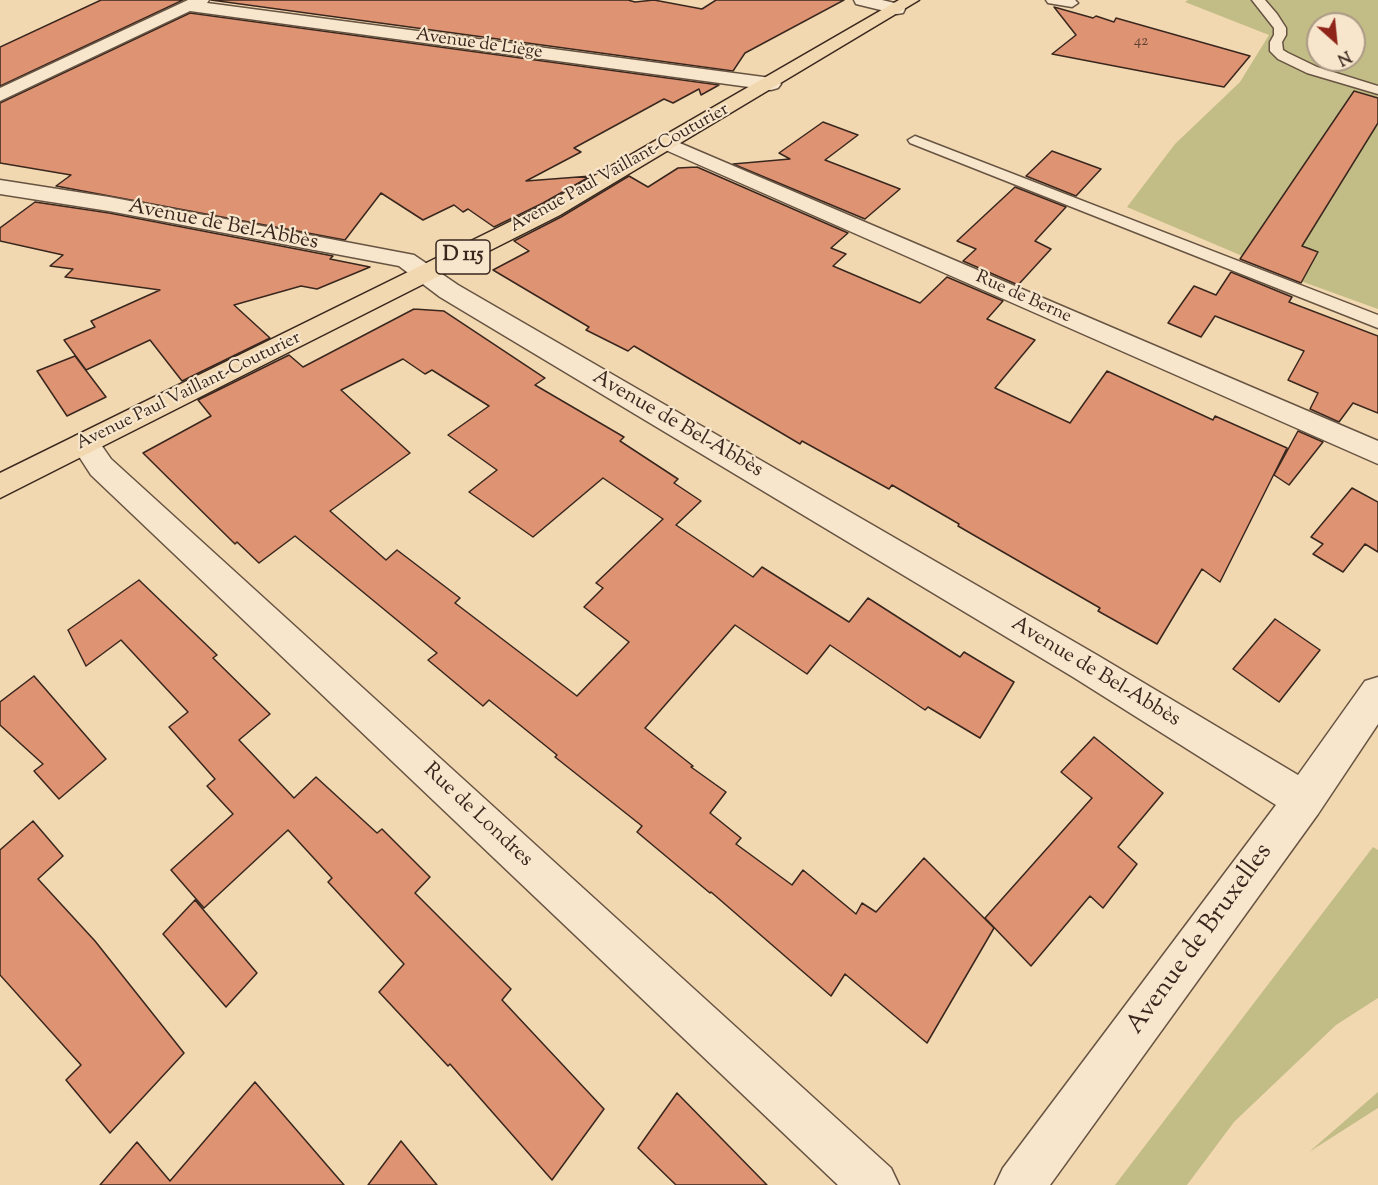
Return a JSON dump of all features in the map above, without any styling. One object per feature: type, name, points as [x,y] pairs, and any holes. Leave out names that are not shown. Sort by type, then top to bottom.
[{"type":"main road","name":"Avenue Paul Vaillant-Couturier","points":[[0,486],[552,210],[771,84],[904,4]]},
{"type":"street","points":[[862,0],[904,4]]},
{"type":"street","points":[[0,95],[194,3]]},
{"type":"street","name":"Avenue de Liège","points":[[194,3],[771,84]]},
{"type":"street","name":"Rue de Berne","points":[[668,144],[1378,453]]},
{"type":"street","name":"Avenue de Bel-Abbès","points":[[0,187],[109,204],[406,260],[449,291],[1075,660],[1304,800]]},
{"type":"street","name":"Rue de Londres","points":[[85,444],[101,467],[874,1185]]},
{"type":"street","name":"Avenue de Bruxelles","points":[[1020,1185],[1304,800],[1378,693]]},
{"type":"lane","points":[[1052,0],[1072,3]]},
{"type":"lane","points":[[1258,0],[1280,28],[1280,35],[1276,42],[1277,51],[1283,56],[1312,70],[1378,90]]},
{"type":"lane","points":[[915,140],[1378,322]]},
{"type":"shaded area","points":[[1188,0],[1378,0],[1378,309],[1306,283],[1127,207],[1175,144],[1240,82],[1269,35],[1185,2]]},
{"type":"shaded area","points":[[1373,847],[1378,850],[1378,998],[1336,1025],[1234,1122],[1187,1185],[1115,1185]]},
{"type":"shaded area","points":[[1378,1092],[1378,1108],[1309,1152]]},
{"type":"building","points":[[101,0],[183,0],[0,86],[0,47]]},
{"type":"building","points":[[211,0],[628,0],[635,2],[654,0],[702,9],[716,0],[844,0],[745,53],[733,71]]},
{"type":"building","points":[[1054,7],[1114,22],[1116,18],[1250,56],[1224,87],[1052,54],[1076,35]]},
{"type":"building","points":[[190,13],[719,85],[701,95],[699,89],[673,103],[664,99],[574,148],[581,152],[526,181],[591,176],[494,227],[468,209],[463,212],[454,205],[423,220],[381,193],[345,240],[56,186],[71,175],[0,163],[0,103]]},
{"type":"building","points":[[1354,91],[1378,98],[1378,123],[1302,246],[1318,252],[1301,283],[1240,259]]},
{"type":"building","points":[[823,122],[858,135],[825,160],[900,189],[865,219],[733,164],[790,159],[779,153]]},
{"type":"building","points":[[1052,151],[1101,169],[1076,196],[1026,176]]},
{"type":"building","points":[[697,167],[848,233],[831,248],[846,254],[833,266],[920,303],[947,277],[1003,301],[987,319],[1035,340],[995,388],[1070,423],[1107,371],[1213,420],[1215,416],[1287,448],[1220,582],[1202,569],[1157,644],[1098,611],[1100,608],[892,485],[889,489],[802,441],[800,444],[634,346],[628,351],[586,330],[589,327],[493,270],[529,251],[514,241],[561,217],[629,176],[648,187],[678,168]]},
{"type":"building","points":[[1015,187],[1066,207],[1035,241],[1051,249],[1018,285],[963,261],[976,249],[957,241]]},
{"type":"building","points":[[35,202],[109,213],[333,256],[330,259],[370,267],[317,289],[301,286],[234,305],[270,338],[182,381],[150,340],[86,370],[64,340],[95,327],[91,321],[160,290],[65,277],[73,269],[50,266],[63,255],[0,241],[0,228]]},
{"type":"building","points":[[1231,272],[1292,297],[1289,302],[1378,336],[1378,413],[1353,403],[1339,422],[1310,409],[1318,393],[1288,380],[1304,351],[1215,316],[1201,337],[1168,323],[1194,286],[1216,295]]},
{"type":"building","points":[[414,309],[444,311],[545,378],[535,385],[624,437],[620,441],[678,479],[674,483],[701,501],[676,525],[753,577],[762,567],[849,622],[868,598],[960,657],[964,652],[1014,682],[980,738],[928,707],[925,710],[830,645],[807,674],[735,625],[645,728],[693,766],[691,767],[726,792],[710,813],[741,838],[736,844],[792,885],[803,870],[856,914],[862,903],[876,912],[924,858],[994,928],[927,1043],[845,974],[831,996],[711,892],[637,832],[642,826],[555,757],[557,755],[489,700],[483,706],[428,660],[437,653],[295,536],[259,563],[237,542],[235,544],[143,453],[211,416],[198,400],[289,355],[303,367]],"holes":[[[403,359],[425,374],[432,370],[489,406],[448,435],[497,470],[469,492],[533,537],[603,478],[663,519],[596,583],[603,588],[584,607],[629,642],[577,696],[455,603],[460,598],[397,550],[386,560],[330,511],[410,453],[341,390]]]},
{"type":"building","points":[[75,356],[106,397],[67,416],[37,371]]},
{"type":"building","points":[[1298,431],[1323,442],[1289,485],[1274,475]]},
{"type":"building","points":[[1352,488],[1378,502],[1378,552],[1365,544],[1343,572],[1313,554],[1323,544],[1311,537]]},
{"type":"building","points":[[139,580],[217,655],[213,658],[270,714],[239,740],[294,798],[316,777],[377,833],[382,829],[430,877],[415,893],[511,989],[502,1000],[604,1109],[552,1180],[450,1064],[448,1066],[379,992],[404,964],[328,882],[332,878],[288,830],[204,908],[171,870],[233,814],[207,786],[215,779],[169,727],[188,712],[121,640],[86,666],[68,630]]},
{"type":"building","points":[[1275,619],[1320,650],[1279,702],[1233,669]]},
{"type":"building","points":[[34,676],[106,759],[59,799],[34,771],[43,764],[0,725],[0,702]]},
{"type":"building","points":[[1094,737],[1163,793],[1118,847],[1137,864],[1103,908],[1090,896],[1031,966],[985,918],[1092,798],[1061,772]]},
{"type":"building","points":[[33,821],[63,856],[38,879],[95,941],[184,1053],[110,1133],[66,1080],[81,1065],[0,975],[0,850]]},
{"type":"building","points":[[195,900],[257,973],[226,1007],[163,934]]},
{"type":"building","points":[[255,1082],[344,1185],[100,1185],[137,1142],[170,1181]]},
{"type":"building","points":[[677,1093],[767,1185],[676,1185],[638,1148]]},
{"type":"building","points":[[401,1141],[437,1185],[368,1185]]}]
